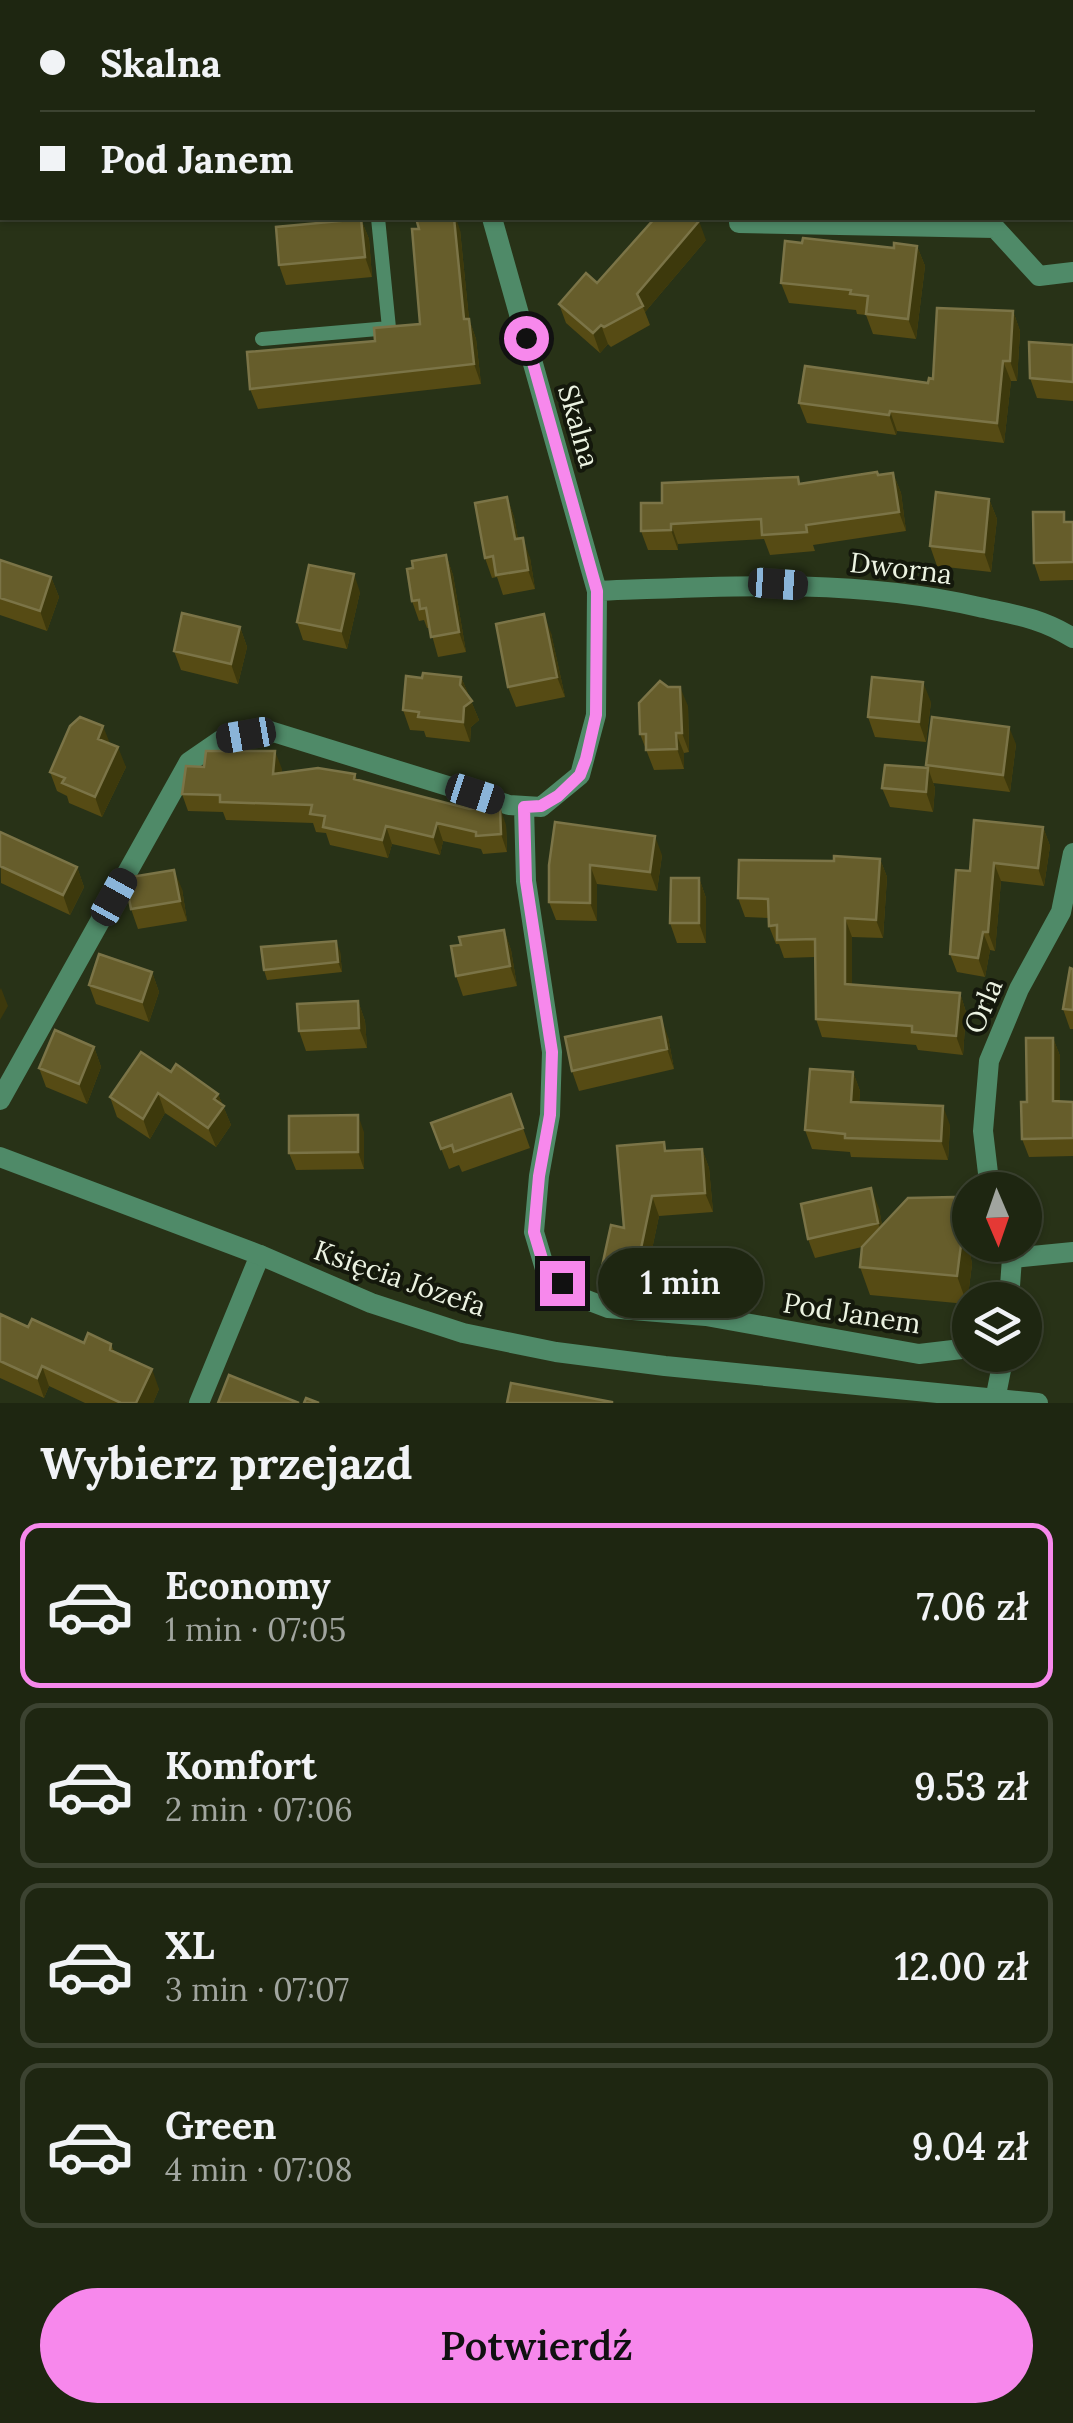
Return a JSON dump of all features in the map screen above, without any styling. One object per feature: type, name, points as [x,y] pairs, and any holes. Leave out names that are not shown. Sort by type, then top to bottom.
[{"type":"street","name":"Skalna","points":[[493,220],[597,591]]},
{"type":"street","points":[[739,223],[992,223],[1039,276],[1073,272]]},
{"type":"street","name":"Dworna","points":[[597,591],[778,584],[925,594],[1046,622],[1073,638]]},
{"type":"street","points":[[0,1100],[189,762],[221,740],[270,731],[509,805],[541,806],[580,775],[586,759],[596,715],[597,591]]},
{"type":"street","name":"Pod Janem","points":[[524,807],[526,881],[552,1052],[550,1115],[534,1232],[545,1269],[580,1297],[608,1308],[706,1316],[919,1354],[952,1350]]},
{"type":"street","name":"Orla","points":[[988,1172],[983,1131],[989,1062],[1018,989],[1062,912],[1073,853]]},
{"type":"street","name":"Księcia Józefa","points":[[0,1157],[260,1255],[371,1303],[445,1327],[556,1352],[994,1402],[1038,1403]]},
{"type":"street","points":[[1042,1252],[1073,1252]]},
{"type":"street","points":[[199,1403],[260,1255]]},
{"type":"street","points":[[994,1402],[1000,1372]]},
{"type":"lane","points":[[262,338],[389,328],[378,220]]},
{"type":"building","points":[[361,220],[365,257],[279,265],[276,227]]},
{"type":"building","points":[[417,220],[454,220],[464,319],[469,319],[474,364],[250,389],[247,352],[375,341],[374,328],[420,324],[412,229],[419,229]]},
{"type":"building","points":[[653,220],[699,221],[637,294],[643,306],[604,327],[601,325],[593,333],[559,304],[586,273],[597,283]]},
{"type":"building","points":[[803,238],[894,248],[894,243],[917,246],[908,319],[866,314],[868,296],[850,294],[851,290],[781,283],[785,241],[802,243]]},
{"type":"building","points":[[937,308],[1013,311],[1010,361],[1003,361],[997,423],[799,403],[805,366],[928,383],[929,378],[933,379]]},
{"type":"building","points":[[1029,342],[1073,345],[1073,382],[1030,378]]},
{"type":"building","points":[[893,473],[899,512],[806,525],[807,532],[762,535],[761,519],[671,524],[671,530],[641,531],[641,503],[662,503],[662,483],[798,477],[799,484]]},
{"type":"building","points":[[936,492],[989,499],[984,552],[930,546]]},
{"type":"building","points":[[507,497],[515,539],[523,538],[528,570],[496,575],[493,556],[485,558],[475,503]]},
{"type":"building","points":[[1033,512],[1064,512],[1064,522],[1073,522],[1073,562],[1034,563]]},
{"type":"building","points":[[446,555],[459,632],[431,637],[426,608],[420,609],[419,600],[412,601],[407,569],[413,568],[412,561]]},
{"type":"building","points":[[0,560],[51,577],[40,611],[0,598]]},
{"type":"building","points":[[309,565],[354,574],[341,631],[297,622]]},
{"type":"building","points":[[182,613],[240,627],[231,664],[174,651]]},
{"type":"building","points":[[544,614],[557,677],[508,687],[496,624]]},
{"type":"building","points":[[423,673],[461,677],[460,685],[472,701],[464,707],[463,722],[418,717],[419,712],[403,710],[406,676],[422,678]]},
{"type":"building","points":[[872,677],[923,682],[919,722],[868,717]]},
{"type":"building","points":[[660,681],[668,687],[680,687],[682,733],[676,733],[677,749],[646,750],[646,734],[640,734],[639,703]]},
{"type":"building","points":[[80,717],[103,726],[98,739],[118,747],[95,797],[62,783],[65,778],[50,772],[70,726]]},
{"type":"building","points":[[932,717],[1009,727],[1003,775],[926,765]]},
{"type":"building","points":[[206,751],[275,751],[273,774],[318,768],[355,774],[354,779],[470,809],[500,807],[501,834],[476,836],[476,832],[437,823],[433,837],[386,826],[382,840],[323,827],[325,816],[310,814],[312,805],[220,802],[220,795],[182,794],[186,766],[204,767]]},
{"type":"building","points":[[885,765],[928,768],[926,792],[882,788]]},
{"type":"building","points":[[974,820],[1043,827],[1038,868],[994,863],[988,932],[983,932],[978,958],[950,954],[956,870],[970,871]]},
{"type":"building","points":[[555,822],[655,836],[650,872],[590,865],[590,903],[549,902]]},
{"type":"building","points":[[0,832],[77,867],[63,895],[0,866]]},
{"type":"building","points":[[834,856],[880,859],[876,920],[845,918],[845,984],[960,993],[956,1036],[912,1032],[912,1026],[816,1019],[815,939],[777,940],[777,925],[769,926],[768,899],[738,898],[739,860],[834,861]]},
{"type":"building","points":[[174,870],[180,901],[131,909],[125,878]]},
{"type":"building","points":[[671,878],[699,878],[699,923],[670,923]]},
{"type":"building","points":[[504,930],[510,966],[456,976],[451,946],[461,945],[459,937]]},
{"type":"building","points":[[336,941],[338,962],[264,970],[261,947]]},
{"type":"building","points":[[99,954],[152,972],[142,1002],[89,985]]},
{"type":"building","points":[[1070,968],[1073,969],[1073,1010],[1063,1009]]},
{"type":"building","points":[[358,1001],[359,1028],[299,1031],[297,1004]]},
{"type":"building","points":[[661,1017],[667,1049],[572,1071],[565,1037]]},
{"type":"building","points":[[55,1030],[94,1047],[79,1084],[39,1068]]},
{"type":"building","points":[[1026,1038],[1053,1038],[1053,1101],[1073,1102],[1073,1138],[1022,1139],[1021,1102],[1027,1102]]},
{"type":"building","points":[[141,1052],[171,1072],[176,1064],[218,1094],[214,1099],[224,1106],[208,1128],[158,1093],[143,1119],[110,1097]]},
{"type":"building","points":[[810,1069],[853,1072],[851,1102],[943,1106],[941,1141],[845,1138],[845,1134],[805,1130]]},
{"type":"building","points":[[511,1094],[523,1128],[454,1152],[452,1145],[441,1149],[431,1123]]},
{"type":"building","points":[[358,1115],[358,1152],[289,1153],[289,1116]]},
{"type":"building","points":[[664,1142],[665,1151],[702,1149],[705,1193],[652,1196],[635,1277],[601,1271],[611,1225],[624,1228],[617,1146]]},
{"type":"building","points":[[871,1188],[878,1223],[808,1239],[801,1204]]},
{"type":"building","points":[[952,1197],[952,1262],[959,1262],[957,1276],[860,1267],[862,1247],[908,1198]]},
{"type":"building","points":[[0,1314],[28,1327],[32,1319],[84,1343],[88,1333],[111,1344],[110,1350],[152,1369],[136,1403],[121,1403],[42,1366],[37,1378],[0,1361]]},
{"type":"building","points":[[229,1375],[299,1403],[218,1403]]},
{"type":"building","points":[[511,1383],[612,1402],[612,1403],[507,1403]]},
{"type":"route","points":[[526,338],[597,591],[596,715],[586,759],[580,775],[558,796],[541,806],[524,807],[526,881],[552,1052],[550,1115],[534,1232],[545,1269],[562,1283]]}]
